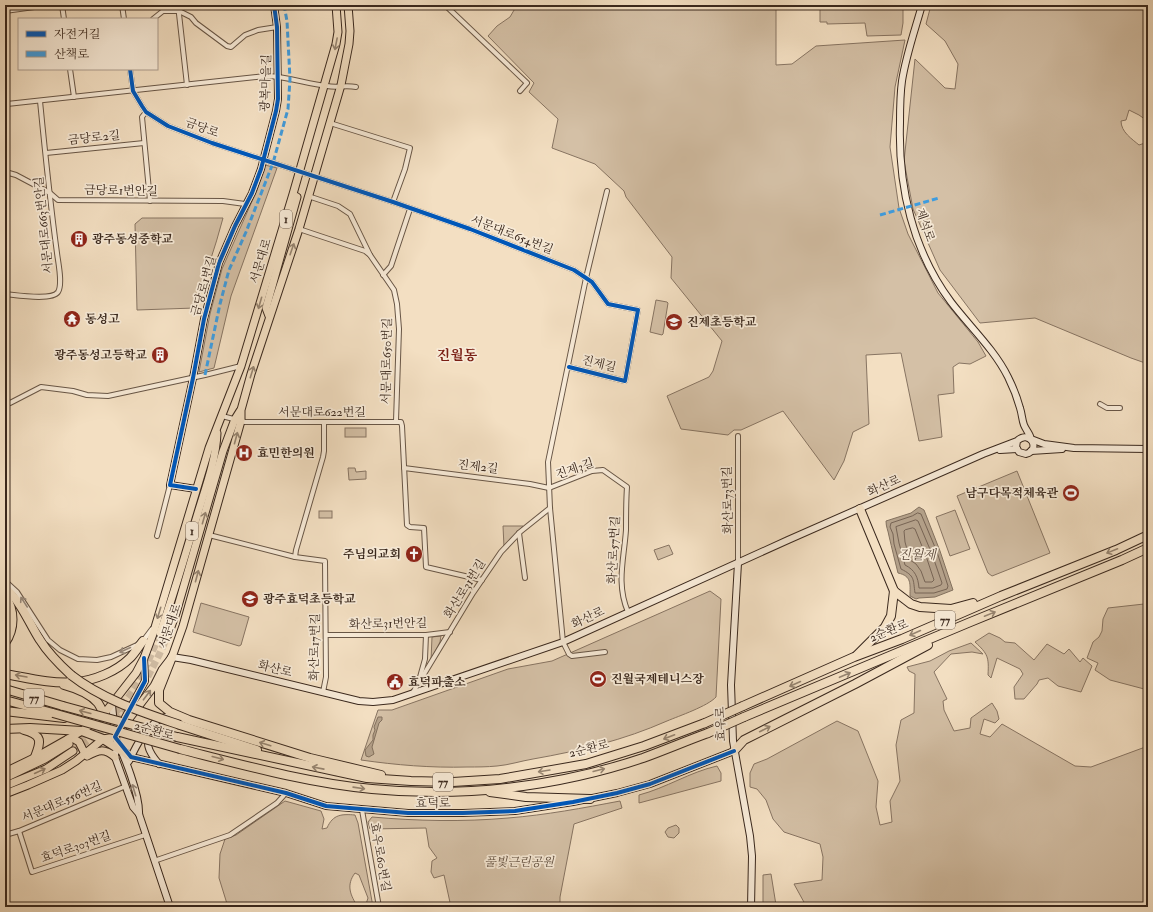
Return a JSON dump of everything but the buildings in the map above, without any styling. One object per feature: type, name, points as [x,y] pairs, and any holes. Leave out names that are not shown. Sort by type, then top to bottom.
[{"type":"highway","points":[[860,509],[895,592],[911,604],[920,607],[951,609],[1001,596]]},
{"type":"highway","name":"2순환로","points":[[5,689],[177,737],[367,778],[453,782],[500,779],[586,764],[644,746],[705,723],[854,657],[902,639],[1001,596],[1116,550],[1148,535]]},
{"type":"highway","name":"2순환로","points":[[5,700],[279,774],[372,790],[412,792],[480,791],[553,781],[599,771],[643,758],[708,733],[1148,548]]},
{"type":"highway","points":[[5,588],[17,602],[40,640],[53,658],[86,687],[100,695],[150,715],[303,765]]},
{"type":"highway","points":[[854,657],[884,627],[891,616],[895,592]]},
{"type":"highway","points":[[5,596],[12,608],[13,615],[11,633],[5,643]]},
{"type":"highway","points":[[734,752],[744,740],[855,684],[968,623]]},
{"type":"highway","points":[[48,681],[76,682],[108,673],[131,658],[143,640]]},
{"type":"highway","points":[[172,657],[159,690],[159,703],[170,712],[189,720],[310,758],[411,781]]},
{"type":"highway","points":[[5,674],[69,686],[98,703],[104,714]]},
{"type":"highway","points":[[5,711],[76,720]]},
{"type":"highway","points":[[5,729],[30,728],[82,731],[104,739],[118,752],[131,757]]},
{"type":"highway","points":[[20,729],[33,733],[38,737],[40,743],[36,757]]},
{"type":"highway","points":[[480,791],[526,797],[590,799]]},
{"type":"main road","name":"광복마을길","points":[[264,160],[277,107],[277,27],[274,5]]},
{"type":"main road","name":"서문대로","points":[[5,786],[46,769],[82,731],[104,714],[136,673],[144,658],[209,448],[241,366],[290,206],[336,44],[338,32],[336,5]]},
{"type":"main road","name":"서문대로","points":[[115,737],[154,686],[162,670],[172,657],[183,626],[209,535],[238,420],[269,316],[299,229],[340,86],[349,44],[350,31],[348,5]]},
{"type":"main road","name":"제석로","points":[[922,5],[906,58],[900,98],[900,161],[907,205],[923,252],[941,288],[993,353],[1008,377],[1015,393],[1024,426]]},
{"type":"main road","name":"금당로1번길","points":[[170,485],[204,319],[219,263],[245,204],[252,193],[264,160]]},
{"type":"main road","points":[[269,316],[266,308],[297,197],[294,197],[290,206]]},
{"type":"main road","name":"서문대로","points":[[217,429],[217,444],[208,479],[175,589],[164,634],[176,613],[223,451],[238,420]]},
{"type":"main road","points":[[1017,449],[1016,445],[1020,439],[1024,426]]},
{"type":"main road","points":[[1024,426],[1033,444],[1031,451]]},
{"type":"main road","points":[[994,451],[1028,437],[1044,444],[1074,448]]},
{"type":"main road","points":[[994,451],[1017,449],[1023,454],[1028,454],[1031,451],[1074,448],[1148,449]]},
{"type":"main road","name":"화산로","points":[[172,657],[192,660],[359,701],[373,702],[393,700],[562,642],[788,540],[976,457],[994,451]]},
{"type":"main road","points":[[170,485],[196,489]]},
{"type":"main road","name":"효우로","points":[[738,563],[731,685],[734,752],[750,836],[752,856],[751,907]]},
{"type":"main road","points":[[115,737],[145,681],[144,658]]},
{"type":"main road","points":[[112,704],[115,737],[123,776],[133,807],[139,814]]},
{"type":"main road","points":[[104,714],[115,737],[131,757]]},
{"type":"main road","points":[[123,776],[140,740],[152,725],[165,717],[189,720]]},
{"type":"main road","points":[[152,725],[148,736],[148,748],[159,764]]},
{"type":"main road","points":[[5,794],[62,770],[104,739],[115,737]]},
{"type":"main road","points":[[70,745],[74,739],[80,742],[85,754]]},
{"type":"main road","name":"서문대로","points":[[5,772],[36,757],[70,745]]},
{"type":"main road","name":"서문대로","points":[[5,778],[70,745]]},
{"type":"main road","points":[[76,761],[98,751],[104,750],[109,752],[118,752]]},
{"type":"main road","points":[[118,752],[127,766],[139,806],[139,814],[145,835],[170,907]]},
{"type":"main road","name":"효덕로","points":[[131,757],[286,793],[326,806],[408,813],[463,813],[508,811],[590,799],[617,793],[650,784],[734,752]]},
{"type":"street","points":[[5,5],[5,23]]},
{"type":"street","points":[[5,11],[49,5]]},
{"type":"street","points":[[62,5],[64,18]]},
{"type":"street","points":[[122,5],[124,18]]},
{"type":"street","points":[[178,5],[187,85]]},
{"type":"street","points":[[445,5],[527,83],[520,91]]},
{"type":"street","points":[[154,18],[163,11],[179,11],[190,17],[229,47],[234,45],[238,39],[245,35],[258,30],[277,27]]},
{"type":"street","points":[[5,26],[7,104],[5,116]]},
{"type":"street","points":[[70,70],[74,97]]},
{"type":"street","name":"금당로","points":[[130,70],[133,91],[146,112],[168,126],[264,160],[300,171]]},
{"type":"street","points":[[7,104],[265,76],[278,76],[329,87],[356,87]]},
{"type":"street","name":"서문대로663번안길","points":[[5,294],[48,297],[58,292],[60,282],[40,101]]},
{"type":"street","points":[[146,112],[142,117],[150,201]]},
{"type":"street","points":[[330,123],[410,148],[405,169],[393,202]]},
{"type":"street","points":[[5,139],[6,156]]},
{"type":"street","name":"금당로2길","points":[[46,153],[144,143]]},
{"type":"street","name":"서문대로654번길","points":[[300,171],[410,208],[574,270],[592,282],[608,304],[638,310],[625,381]]},
{"type":"street","name":"금당로1번안길","points":[[5,175],[10,173],[13,174],[50,193],[58,200],[223,201],[245,204]]},
{"type":"street","points":[[568,367],[586,278],[607,191]]},
{"type":"street","name":"서문대로650번길","points":[[308,196],[338,206],[347,211],[352,217],[370,255],[394,290],[399,329],[396,421]]},
{"type":"street","points":[[383,275],[391,266],[410,208]]},
{"type":"street","points":[[299,229],[365,251],[370,255]]},
{"type":"street","points":[[10,403],[41,387],[73,391],[87,395],[108,396],[241,366]]},
{"type":"street","name":"진제길","points":[[562,642],[550,508],[549,457],[568,367],[625,381]]},
{"type":"street","points":[[1100,404],[1107,408],[1120,408]]},
{"type":"street","name":"서문대로622번길","points":[[222,416],[245,422],[396,421]]},
{"type":"street","points":[[396,421],[401,422],[402,426],[407,525],[410,527],[424,528],[426,567],[482,580]]},
{"type":"street","points":[[295,557],[323,457],[324,422]]},
{"type":"street","name":"화산로73번길","points":[[738,436],[738,563]]},
{"type":"street","name":"진제2길","points":[[404,468],[530,484],[549,488]]},
{"type":"street","name":"진제3길","points":[[549,488],[579,475],[597,470],[603,470],[627,487]]},
{"type":"street","points":[[158,536],[170,485]]},
{"type":"street","name":"화산로57번길","points":[[627,487],[626,531],[621,574],[623,600],[628,612]]},
{"type":"street","name":"화산로31번길","points":[[412,694],[482,580],[501,552],[519,533],[550,508]]},
{"type":"street","points":[[519,533],[525,578]]},
{"type":"street","name":"화산로17번길","points":[[209,535],[295,557],[325,561],[326,677],[323,692]]},
{"type":"street","points":[[5,581],[17,592],[48,640],[60,650],[85,660],[104,659],[137,645],[155,626]]},
{"type":"street","name":"화산로31번안길","points":[[326,635],[426,635],[450,632]]},
{"type":"street","points":[[418,684],[425,659],[426,635]]},
{"type":"street","points":[[562,642],[569,654],[572,656],[605,652]]},
{"type":"street","name":"서문대로556번길","points":[[5,835],[19,831],[126,786]]},
{"type":"street","points":[[154,861],[230,835],[277,804],[286,793]]},
{"type":"street","name":"효우로60번길","points":[[362,810],[379,907]]},
{"type":"street","name":"효덕로303번길","points":[[19,831],[32,872],[145,835]]},
{"type":"green space","points":[[517,5],[776,5],[776,65],[792,64],[816,46],[905,40],[895,87],[890,147],[899,208],[908,234],[938,293],[978,342],[986,356],[970,364],[959,363],[953,367],[954,393],[938,395],[942,437],[919,441],[901,353],[866,355],[869,424],[853,432],[844,461],[834,480],[783,411],[741,430],[734,430],[728,435],[681,429],[667,396],[709,377],[713,371],[722,341],[671,278],[672,257],[626,197],[624,191],[595,164],[552,148],[558,119],[529,92],[534,83],[488,36],[497,26],[510,17]]},
{"type":"green space","points":[[820,5],[903,5],[901,35],[867,36],[865,23],[827,24],[827,22],[820,22]]},
{"type":"green space","points":[[931,5],[1148,5],[1148,129],[1146,120],[1129,110],[1126,120],[1121,121],[1121,125],[1130,138],[1139,145],[1148,142],[1148,364],[1035,318],[980,323],[940,270],[913,209],[904,161],[915,59],[945,88],[955,89],[958,64],[945,41],[926,24]]},
{"type":"green space","points":[[265,165],[277,168],[231,296],[214,368],[199,372],[210,314],[222,269],[257,190]]},
{"type":"green space","points":[[142,218],[223,218],[195,308],[137,310],[135,224]]},
{"type":"green space","points":[[656,300],[668,303],[662,335],[650,332]]},
{"type":"green space","points":[[345,428],[366,428],[366,437],[345,437]]},
{"type":"green space","points":[[348,468],[355,468],[356,472],[366,471],[366,479],[349,480]]},
{"type":"green space","points":[[1017,471],[1050,553],[992,576],[988,573],[957,496]]},
{"type":"green space","points":[[955,510],[970,549],[950,556],[936,517]]},
{"type":"green space","points":[[319,511],[332,511],[332,518],[319,518]]},
{"type":"green space","points":[[503,526],[523,526],[504,547]]},
{"type":"green space","points":[[669,545],[673,554],[658,560],[654,550]]},
{"type":"green space","name":"진월국제테니스장","points":[[710,591],[721,599],[716,697],[686,714],[634,734],[601,744],[490,767],[427,767],[361,760],[378,710],[392,710],[508,669],[552,661]]},
{"type":"green space","points":[[1148,602],[1148,690],[1110,680],[1095,670],[1098,663],[1087,658],[1093,642],[1099,637],[1102,631],[1103,619],[1108,608],[1144,604]]},
{"type":"green space","points":[[201,603],[249,617],[241,645],[239,646],[193,632]]},
{"type":"green space","points":[[989,633],[1005,642],[1015,643],[1034,660],[1047,644],[1064,654],[1069,649],[1080,662],[1083,658],[1092,666],[1081,692],[1058,686],[1048,678],[1039,680],[1024,699],[1015,699],[1014,687],[1023,674],[1020,669],[997,658],[991,678],[988,675],[987,656],[975,642]]},
{"type":"green space","points":[[441,636],[440,642],[431,660],[432,637]]},
{"type":"green space","points":[[971,643],[983,654],[972,652],[951,654],[934,672],[947,699],[943,701],[944,710],[954,731],[970,728],[971,718],[992,703],[997,711],[999,719],[995,723],[984,719],[980,734],[990,737],[1002,724],[1075,766],[1091,767],[1148,746],[1148,907],[763,907],[763,875],[771,874],[776,905],[805,904],[794,884],[822,880],[823,857],[820,844],[784,832],[773,819],[766,800],[757,789],[750,787],[750,773],[754,764],[767,759],[837,721],[858,731],[878,781],[876,807],[880,825],[892,822],[890,801],[900,781],[896,745],[901,720],[914,713],[915,674],[909,671],[907,667],[930,661],[949,651]]},
{"type":"green space","points":[[717,766],[721,773],[721,781],[639,803],[639,795],[697,772]]},
{"type":"green space","points":[[285,801],[321,811],[324,819],[322,829],[327,828],[329,823],[335,817],[355,815],[358,823],[373,907],[365,907],[368,898],[359,875],[355,873],[352,877],[350,890],[358,907],[228,907],[219,878],[220,854],[225,839],[236,835]]},
{"type":"green space","name":"풀빛근린공원","points":[[620,801],[622,808],[574,824],[560,897],[560,907],[451,907],[444,875],[434,878],[431,872],[432,861],[437,858],[429,847],[426,828],[370,829],[368,822],[372,817],[474,820],[522,817]]},
{"type":"green space","points":[[676,825],[679,828],[679,833],[674,838],[668,837],[665,832],[668,828]]},
{"type":"water","name":"진월제","points":[[919,507],[924,510],[953,590],[935,597],[916,599],[910,596],[910,584],[908,578],[903,574],[898,573],[886,521],[911,513]]},
{"type":"water","points":[[378,717],[382,717],[382,720],[379,723],[372,747],[374,754],[369,757],[366,756],[365,750],[373,740],[375,730],[374,727]]},
{"type":"tunnel","points":[[71,743],[101,724],[127,700],[151,656],[160,633]]},
{"type":"tunnel","points":[[143,686],[168,635]]},
{"type":"tunnel","points":[[73,751],[115,721],[132,703]]},
{"type":"marked path","points":[[205,375],[229,270],[246,232],[273,163],[288,109],[290,79],[287,21],[284,5]]},
{"type":"marked path","points":[[880,215],[939,198]]},
{"type":"cycle path","points":[[196,489],[170,485],[204,319],[219,263],[235,226],[252,193],[261,169],[276,111],[278,99],[277,27],[274,5]]},
{"type":"cycle path","points":[[130,70],[133,91],[146,112],[168,126],[212,143],[393,202],[470,229],[574,270],[592,282],[608,304],[638,310],[625,381],[569,367]]},
{"type":"cycle path","points":[[144,658],[145,681],[115,737],[131,757],[286,793],[326,806],[408,813],[515,811],[573,802],[617,793],[650,784],[734,751]]},
{"type":"place","name":"광주동성중학교","points":[[79,239]]},
{"type":"place","name":"동성고","points":[[72,319]]},
{"type":"place","name":"진제초등학교","points":[[674,322]]},
{"type":"place","name":"광주동성고등학교","points":[[160,355]]},
{"type":"place","name":"효민한의원","points":[[244,453]]},
{"type":"place","name":"남구다목적체육관","points":[[1071,493]]},
{"type":"place","name":"주님의교회","points":[[414,554]]},
{"type":"place","name":"광주효덕초등학교","points":[[250,599]]},
{"type":"place","name":"진월국제테니스장","points":[[598,679]]},
{"type":"place","name":"효덕파출소","points":[[395,682]]},
{"type":"district","name":"진월동","points":[[457,355]]}]
